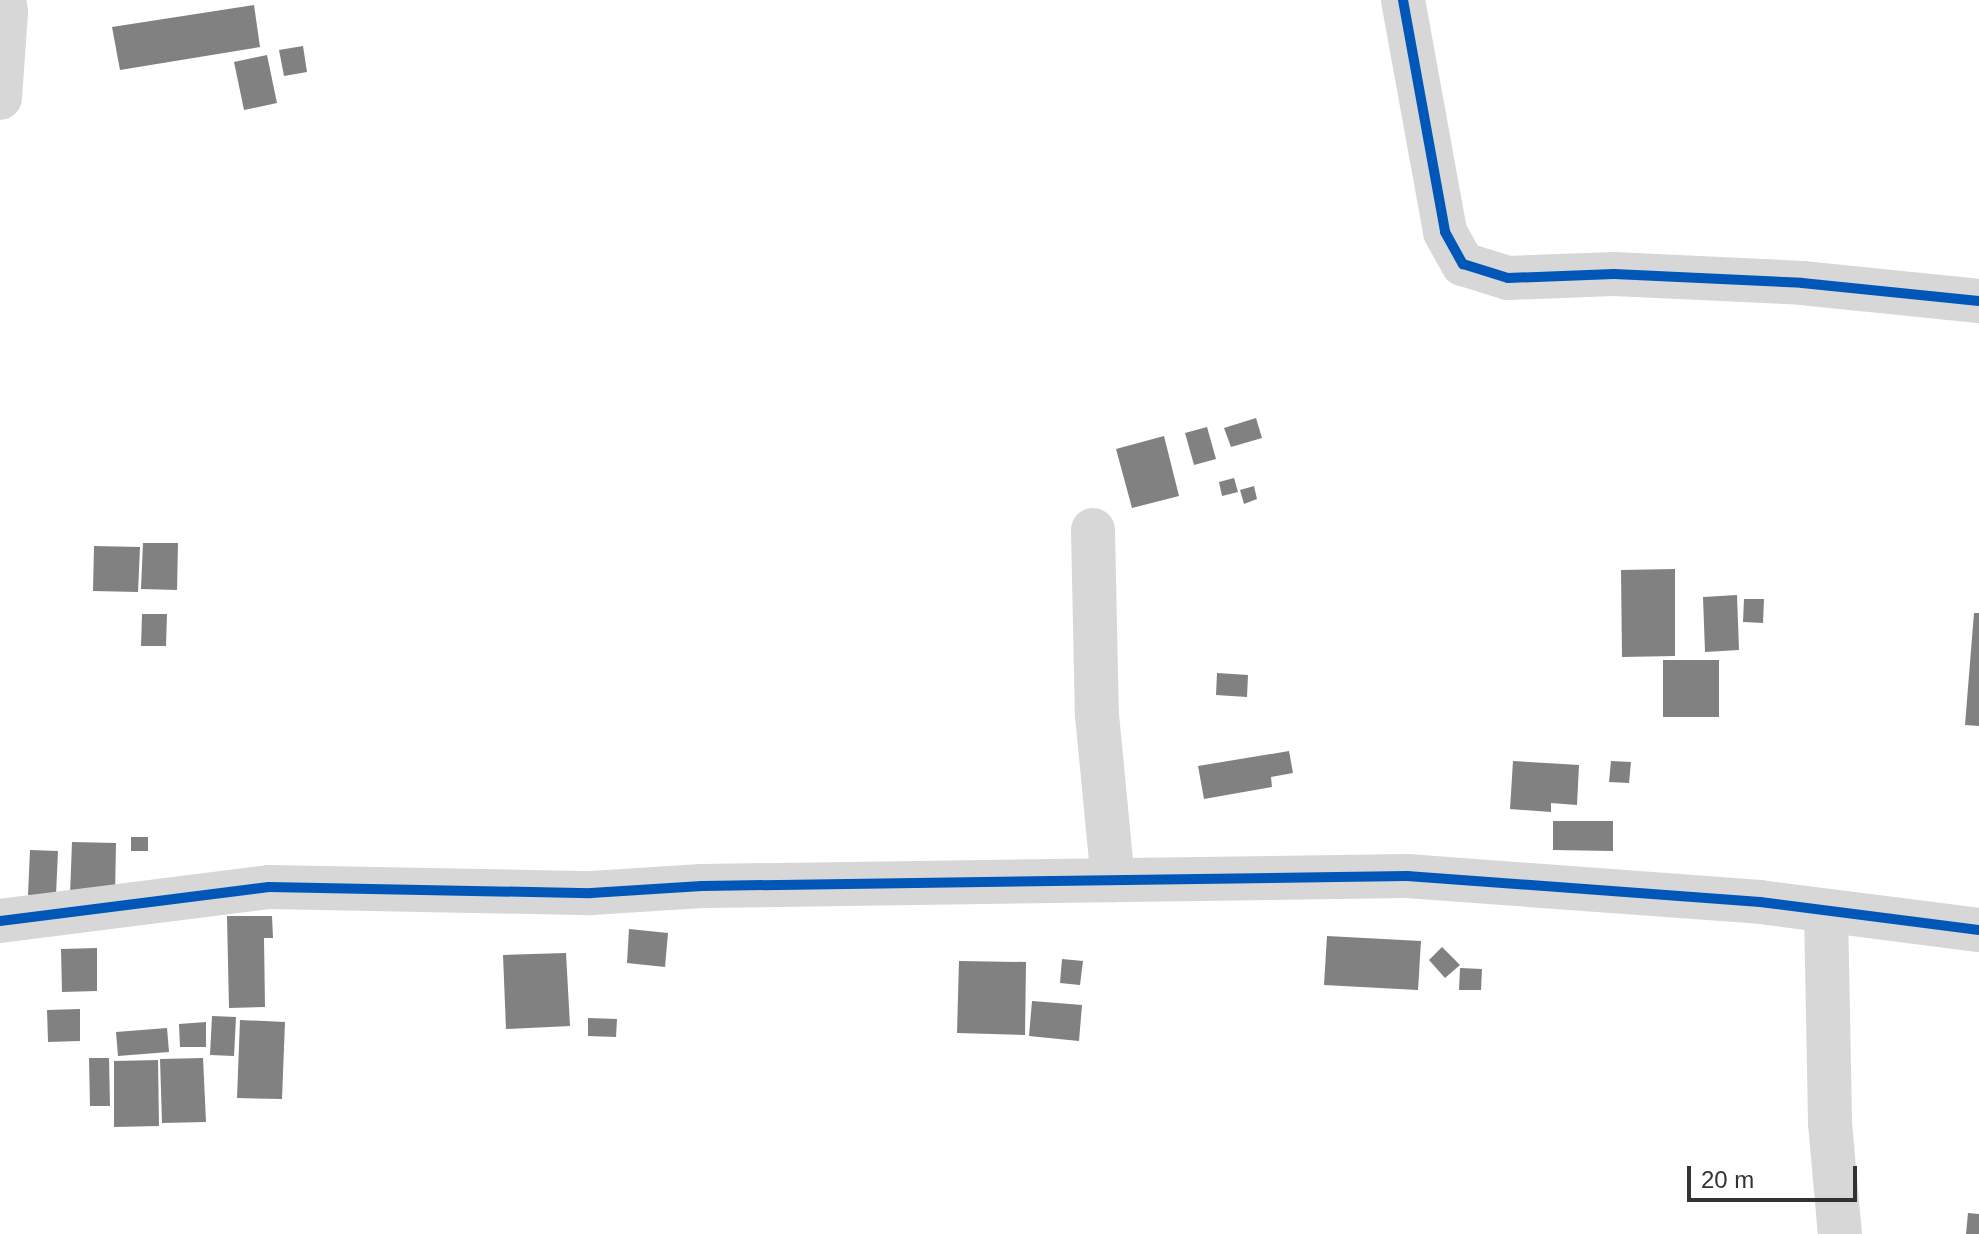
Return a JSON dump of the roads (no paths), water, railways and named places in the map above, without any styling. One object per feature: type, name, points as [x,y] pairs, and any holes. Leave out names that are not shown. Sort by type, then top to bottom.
[{"type":"street","points":[[0,98],[6,12],[4,0]]},
{"type":"street","points":[[1403,0],[1445,232],[1463,264],[1508,278],[1614,274],[1802,283],[1979,301]]},
{"type":"street","points":[[1093,530],[1097,715],[1113,880]]},
{"type":"street","points":[[0,921],[269,887],[591,893],[702,886],[1407,876],[1760,902],[1979,930]]},
{"type":"street","points":[[1826,911],[1830,1123],[1840,1234]]}]
